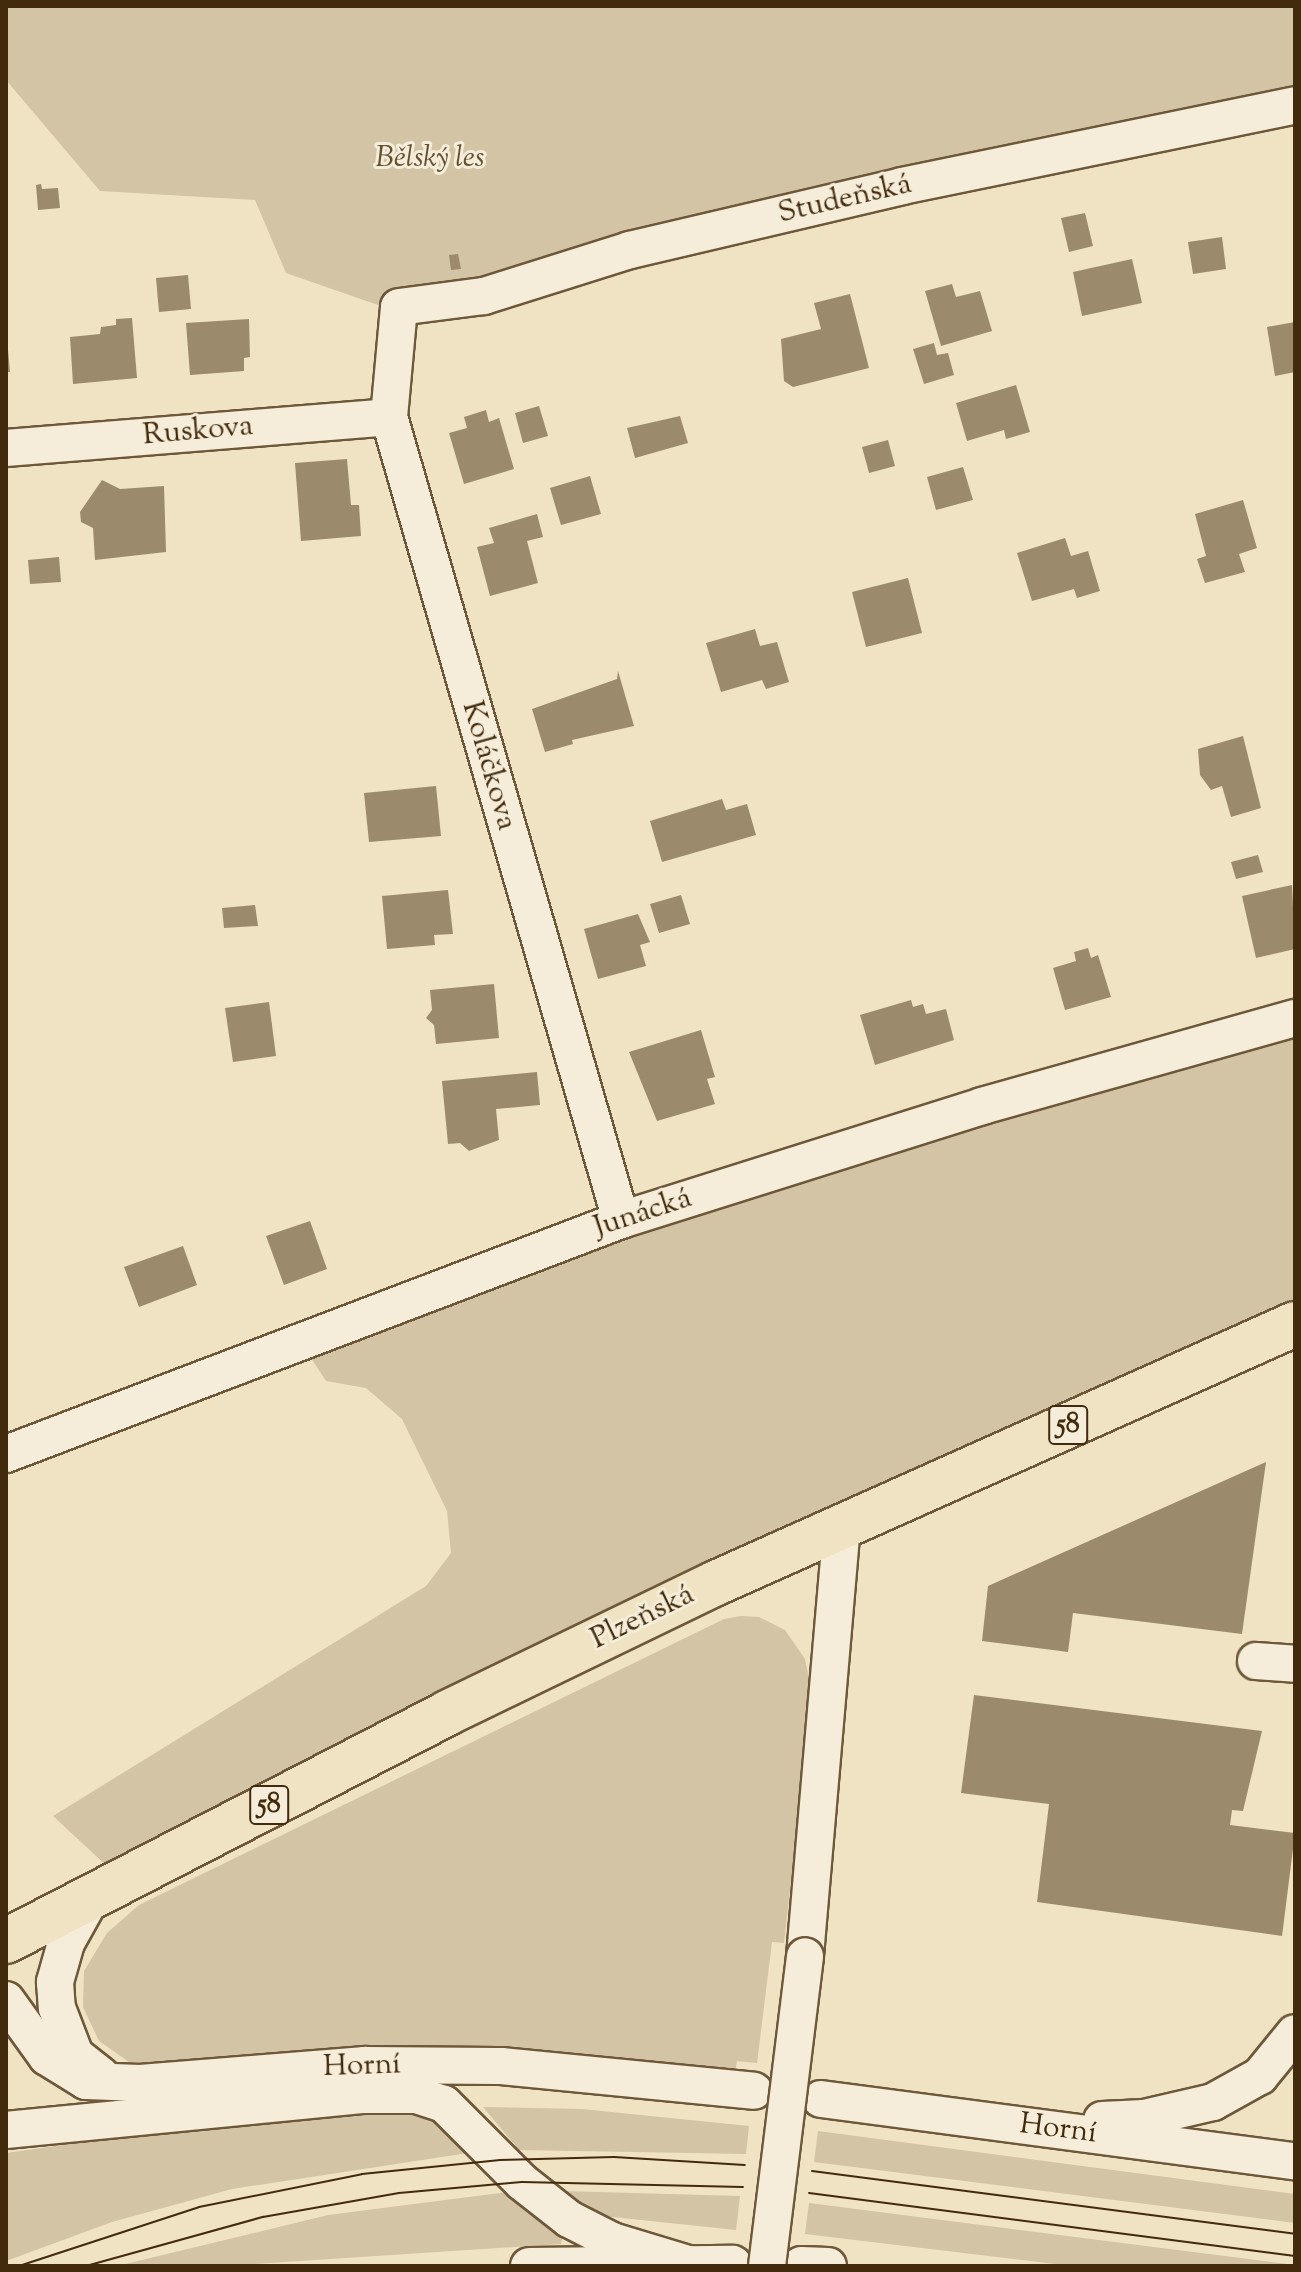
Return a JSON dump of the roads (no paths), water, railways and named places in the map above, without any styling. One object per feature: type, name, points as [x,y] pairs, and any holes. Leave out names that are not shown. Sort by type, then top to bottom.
[{"type":"main road","name":"Plzeňská","points":[[6,1941],[447,1713],[842,1526],[1295,1324]]},
{"type":"street","name":"Studeňská","points":[[399,307],[484,296],[660,243],[902,186],[1295,105]]},
{"type":"street","name":"Koláčkova","points":[[399,307],[389,417],[621,1220]]},
{"type":"street","name":"Ruskova","points":[[6,448],[389,417]]},
{"type":"street","name":"Junácká","points":[[6,1454],[621,1220],[982,1106],[1295,1018]]},
{"type":"street","points":[[529,2266],[750,2265],[805,1956],[842,1526]]},
{"type":"street","points":[[1256,1661],[1295,1664]]},
{"type":"street","points":[[91,1898],[66,1943],[55,1982],[57,2008],[75,2055],[112,2083]]},
{"type":"street","name":"Horní","points":[[6,2000],[59,2068],[86,2081],[112,2083],[380,2065],[501,2066],[754,2091]]},
{"type":"street","points":[[872,2106],[1099,2120],[1144,2118],[1185,2111],[1236,2091],[1279,2057],[1295,2033]]},
{"type":"street","points":[[6,2130],[364,2095],[416,2095],[444,2104],[522,2182],[569,2219],[612,2241],[685,2263]]},
{"type":"street","name":"Horní","points":[[821,2099],[1295,2161]]},
{"type":"street","points":[[801,2265],[828,2266]]},
{"type":"tram line","points":[[19,2266],[199,2207],[362,2174],[500,2160],[614,2157],[745,2165]]},
{"type":"tram line","points":[[812,2171],[1295,2234]]},
{"type":"tram line","points":[[86,2266],[263,2217],[399,2193],[522,2182],[743,2187]]},
{"type":"tram line","points":[[809,2193],[1295,2256]]},
{"type":"park label","name":"Bělský les","points":[[430,159]]}]
